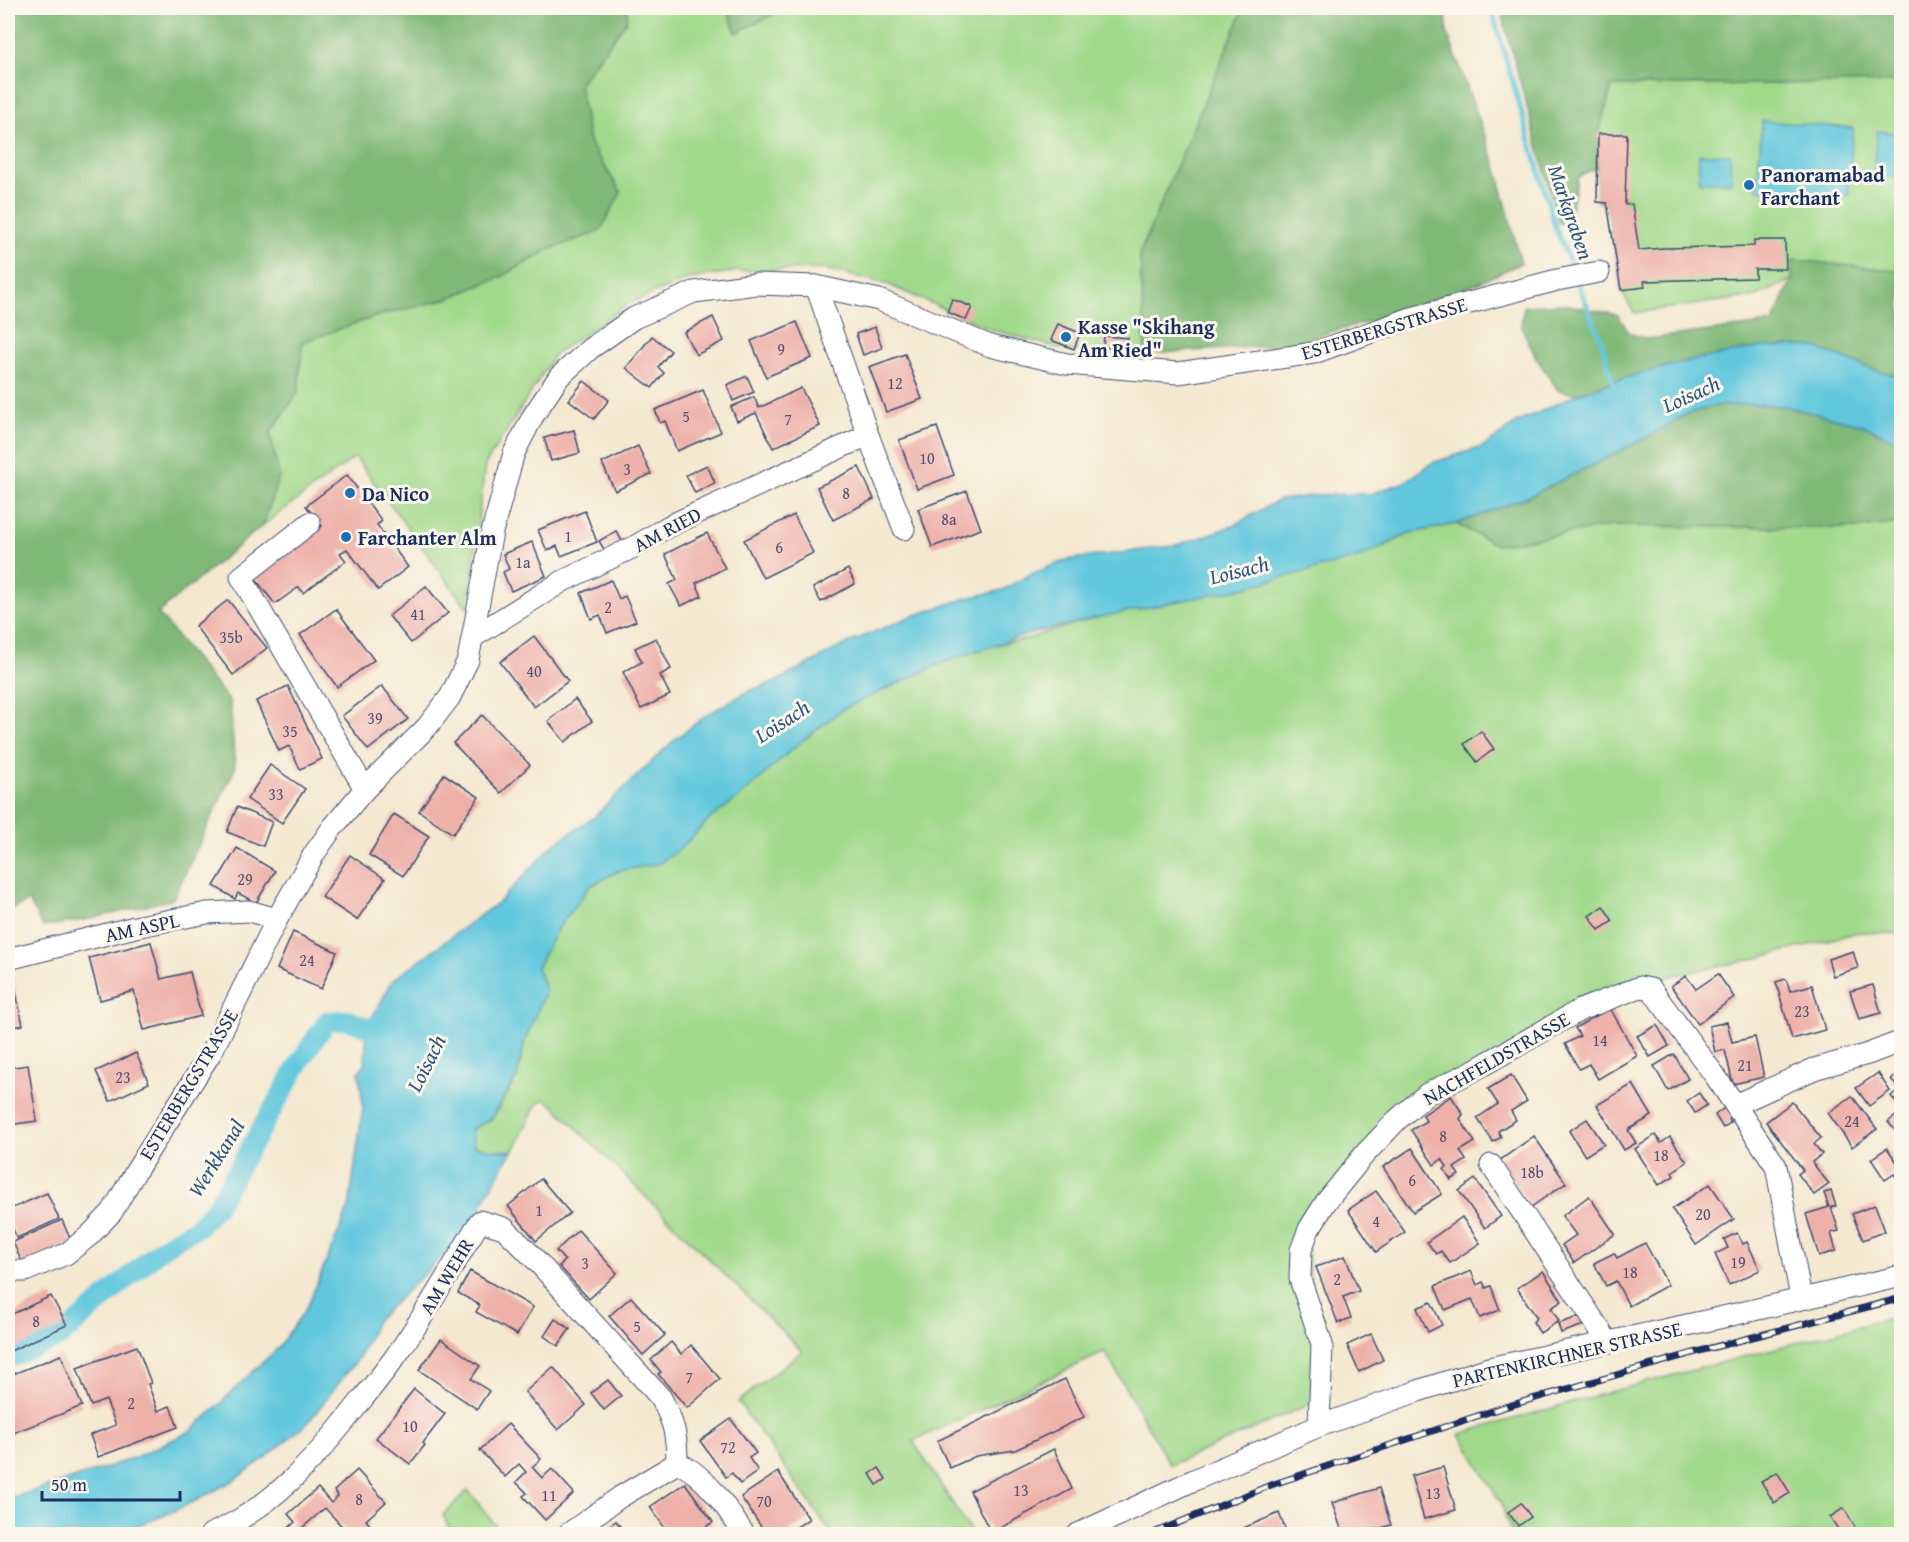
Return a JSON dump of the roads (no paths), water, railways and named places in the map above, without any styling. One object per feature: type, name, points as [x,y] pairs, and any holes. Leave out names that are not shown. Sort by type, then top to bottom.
[{"type":"street","name":"ESTERBERGSTRASSE","points":[[8,1271],[25,1271],[66,1254],[89,1236],[112,1212],[212,1051],[288,898],[326,836],[365,789],[427,727],[450,697],[468,660],[492,532],[514,453],[533,416],[559,377],[591,348],[634,318],[694,292],[756,284],[816,286],[879,300],[990,346],[1067,364],[1178,373],[1314,353],[1408,319],[1557,280],[1599,272]]},
{"type":"street","points":[[816,286],[868,435],[904,529]]},
{"type":"street","name":"AM RIED","points":[[473,638],[563,580],[634,547],[669,526],[868,435]]},
{"type":"street","points":[[310,523],[241,577],[365,789]]},
{"type":"street","name":"AM ASPL","points":[[8,959],[135,927],[207,913],[249,910],[277,920]]},
{"type":"street","name":"NACHFELDSTRASSE","points":[[1319,1426],[1322,1344],[1300,1279],[1301,1250],[1309,1229],[1326,1202],[1349,1171],[1398,1119],[1427,1094],[1471,1072],[1580,1010],[1640,987],[1651,989],[1776,1166],[1801,1298]]},
{"type":"street","points":[[1735,1105],[1814,1069],[1868,1054],[1902,1041]]},
{"type":"street","points":[[1491,1165],[1608,1342]]},
{"type":"street","name":"AM WEHR","points":[[211,1534],[222,1530],[268,1502],[333,1437],[394,1359],[480,1221],[504,1228],[535,1258],[662,1398],[672,1420],[677,1441],[677,1463]]},
{"type":"street","name":"PARTENKIRCHNER STRASSE","points":[[1078,1534],[1194,1480],[1319,1426],[1489,1368],[1902,1276]]},
{"type":"street","points":[[568,1534],[620,1497],[677,1463],[688,1467],[705,1482],[744,1534]]},
{"type":"water","points":[[1762,121],[1853,128],[1848,196],[1757,189]]},
{"type":"water","points":[[1877,131],[1901,134],[1901,178],[1873,176]]},
{"type":"water","points":[[1699,154],[1730,154],[1731,182],[1699,182]]},
{"type":"water","name":"Loisach","points":[[1811,346],[1877,371],[1901,376],[1901,443],[1863,425],[1784,406],[1750,404],[1714,406],[1686,414],[1648,437],[1530,496],[1456,524],[1410,533],[1361,557],[1239,589],[1025,635],[942,663],[843,709],[792,749],[741,796],[711,818],[680,849],[658,864],[618,871],[590,886],[557,929],[537,968],[546,990],[524,1043],[517,1077],[491,1118],[472,1129],[474,1146],[512,1151],[465,1234],[377,1320],[359,1357],[307,1424],[234,1480],[163,1516],[125,1530],[106,1534],[8,1534],[8,1499],[103,1469],[138,1456],[189,1432],[278,1348],[307,1307],[349,1207],[363,1107],[359,1072],[365,1062],[367,1027],[393,980],[501,900],[553,845],[594,817],[673,741],[705,716],[748,691],[773,683],[848,643],[909,617],[967,598],[1003,590],[1031,574],[1066,560],[1173,546],[1234,525],[1279,500],[1320,495],[1369,494],[1405,482],[1432,463],[1485,446],[1516,423],[1575,395],[1625,378],[1688,361],[1761,347]]},
{"type":"waterway","name":"Markgraben","points":[[1491,8],[1556,229],[1574,272]]},
{"type":"waterway","name":"Markgraben","points":[[1577,281],[1601,340],[1614,388]]},
{"type":"waterway","name":"Werkkanal","points":[[8,1358],[59,1338],[162,1248],[199,1226],[216,1207],[301,1060],[327,1021],[347,1020],[367,1027],[392,1022]]},
{"type":"railway","points":[[1151,1534],[1271,1485],[1501,1408],[1707,1349],[1902,1298]]},
{"type":"place","name":"Panoramabad Farchant","points":[[1749,185]]},
{"type":"place","name":"Kasse \"Skihang Am Ried\"","points":[[1066,337]]},
{"type":"place","name":"Da Nico","points":[[350,493]]},
{"type":"place","name":"Farchanter Alm","points":[[346,537]]}]
